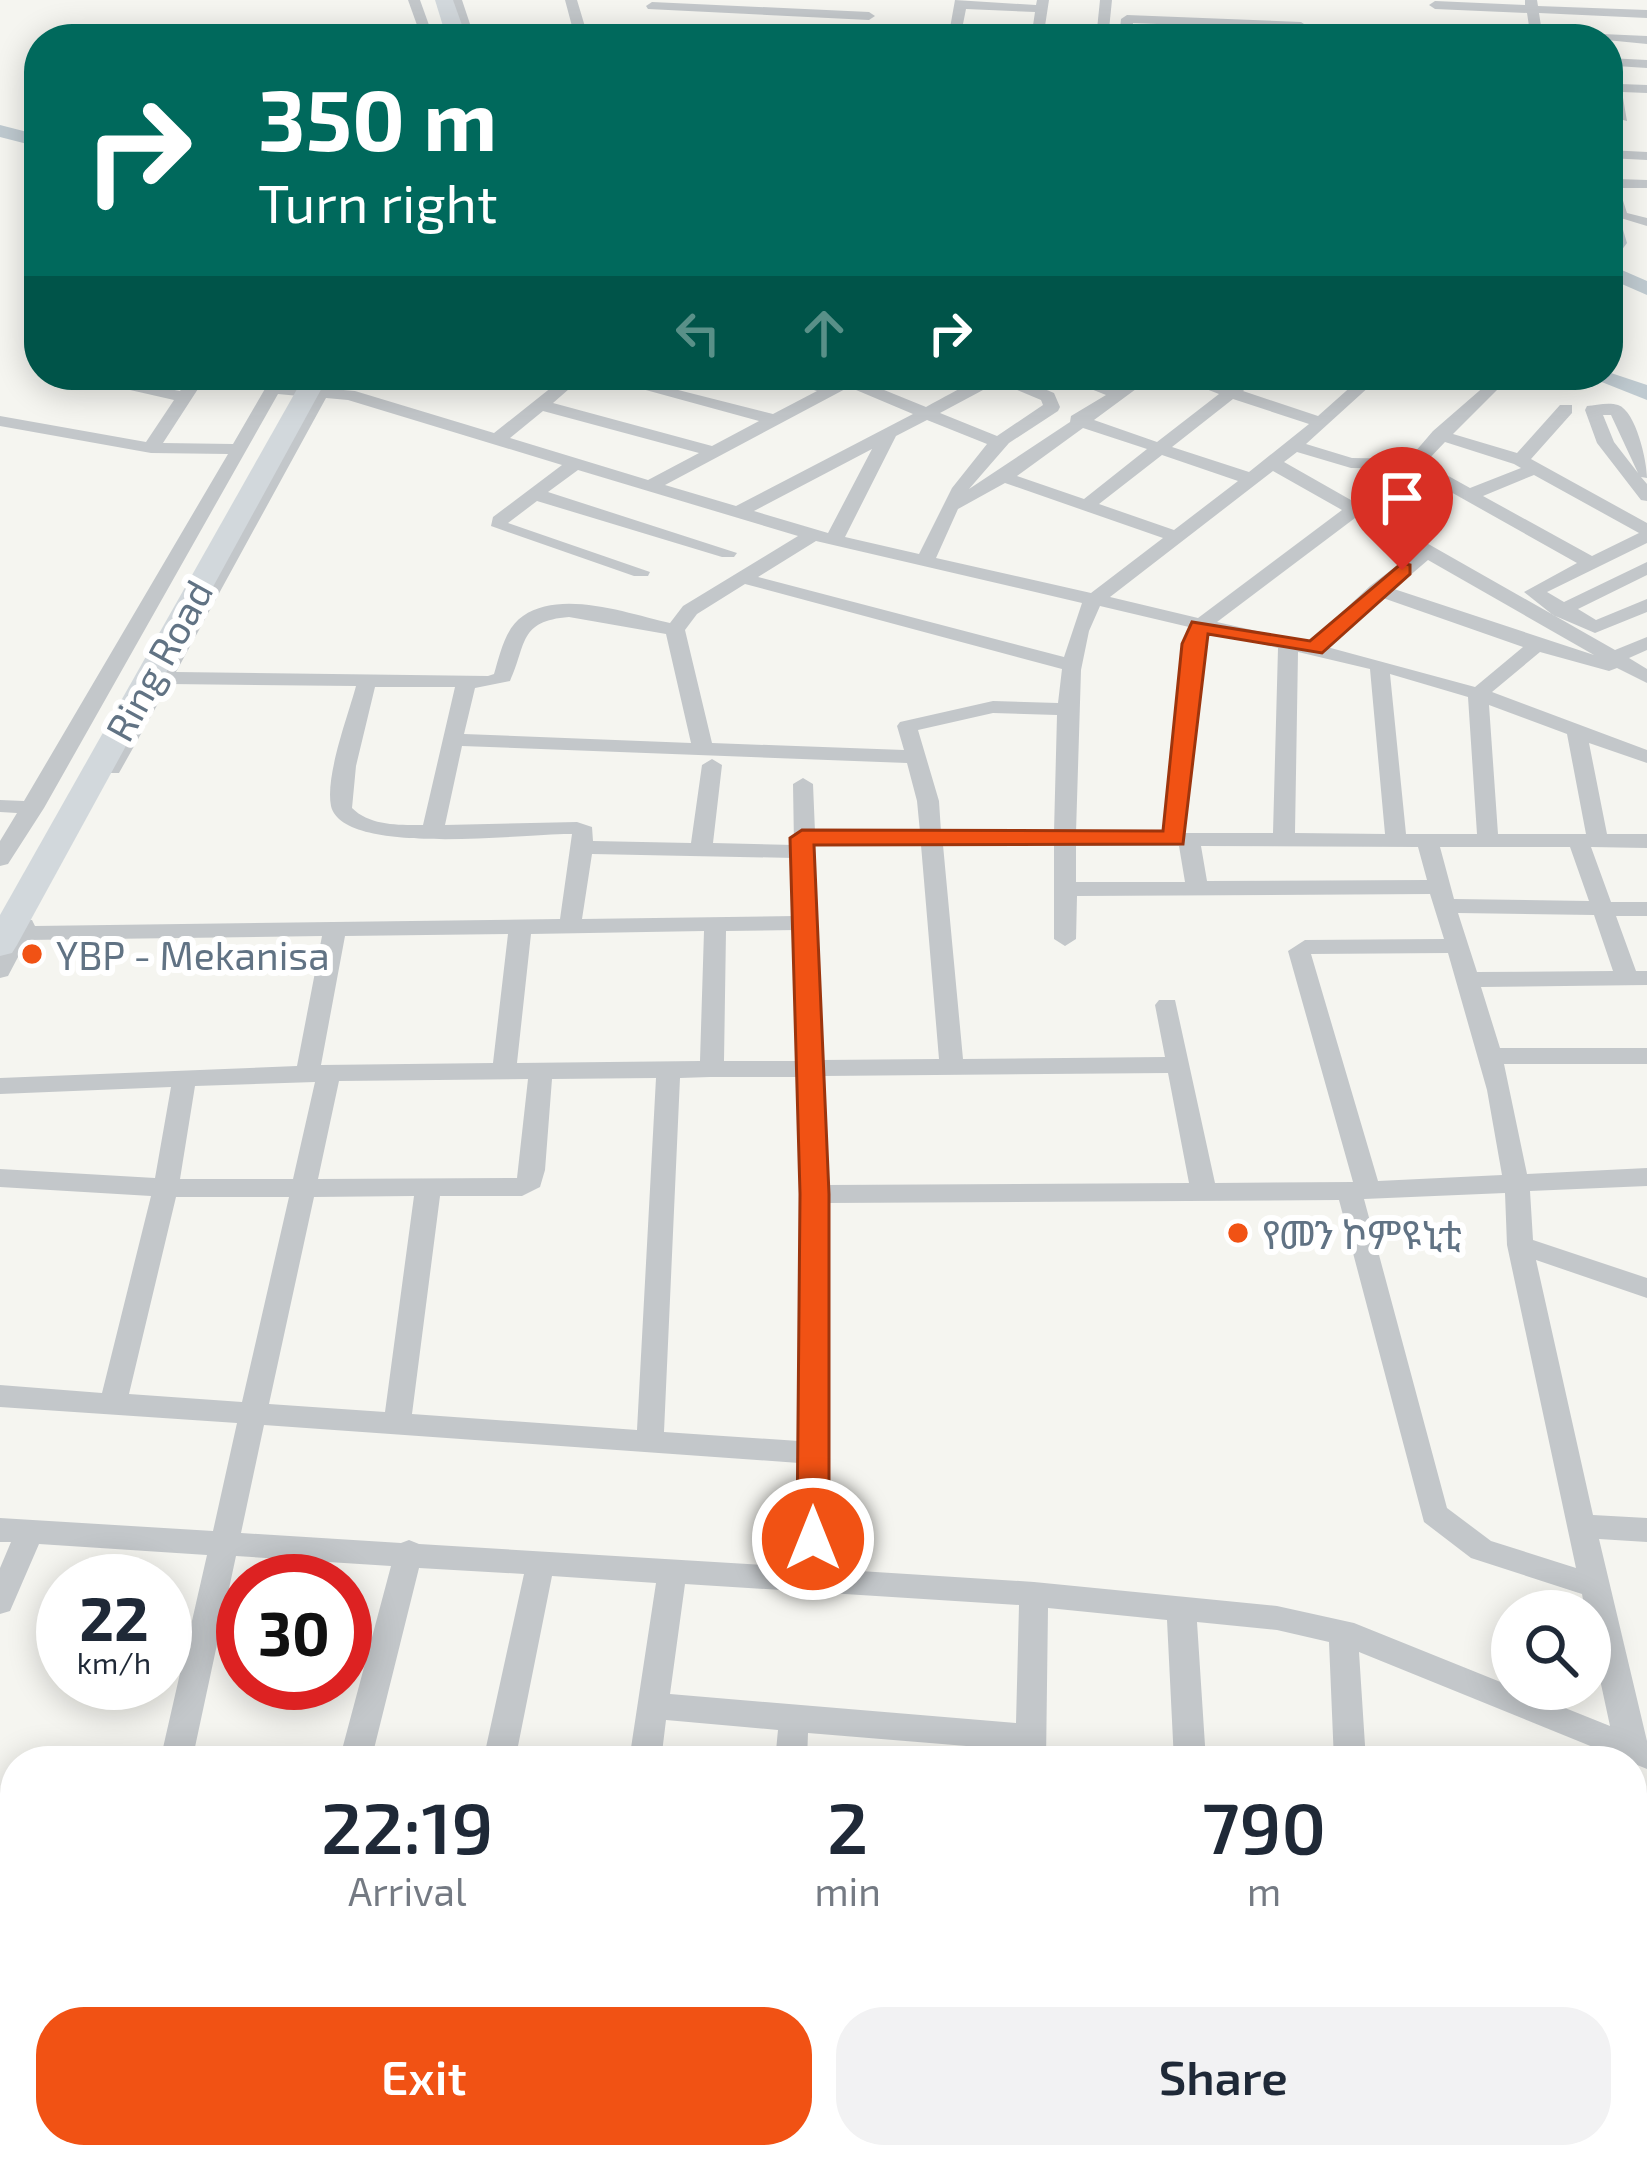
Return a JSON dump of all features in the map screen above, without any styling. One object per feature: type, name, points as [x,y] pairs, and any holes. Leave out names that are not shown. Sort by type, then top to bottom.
[{"type":"highway","name":"Ring Road","points":[[0,900],[298,390]]},
{"type":"highway","name":"Ring Road","points":[[10,939],[299,390]]},
{"type":"street","points":[[867,24],[874,0]]},
{"type":"street","points":[[1179,0],[1180,24]]},
{"type":"street","points":[[961,2],[1042,4]]},
{"type":"street","points":[[1434,2],[1647,14]]},
{"type":"street","points":[[651,3],[869,16]]},
{"type":"street","points":[[759,24],[764,11]]},
{"type":"street","points":[[1127,24],[1127,20],[1222,24]]},
{"type":"street","points":[[147,390],[184,397]]},
{"type":"street","points":[[151,448],[189,390]]},
{"type":"street","points":[[0,859],[240,449],[295,390]]},
{"type":"street","points":[[0,970],[10,939],[165,678],[299,390]]},
{"type":"street","points":[[330,390],[824,538],[1379,665],[1478,694],[1647,757]]},
{"type":"street","points":[[498,439],[558,390]]},
{"type":"street","points":[[658,390],[775,420]]},
{"type":"street","points":[[650,486],[832,390]]},
{"type":"street","points":[[867,390],[996,442]]},
{"type":"street","points":[[737,513],[969,390]]},
{"type":"street","points":[[926,562],[962,482],[996,442],[1052,406],[1054,401],[1028,390]]},
{"type":"street","points":[[1107,390],[1119,394]]},
{"type":"street","points":[[951,506],[1004,477],[1077,420],[1125,390]]},
{"type":"street","points":[[1228,390],[1322,422]]},
{"type":"street","points":[[1065,939],[1062,838],[1074,665],[1080,625],[1092,602],[1294,446],[1357,390]]},
{"type":"street","points":[[1414,464],[1486,390]]},
{"type":"street","points":[[1087,505],[1231,391]]},
{"type":"street","points":[[540,405],[715,452]]},
{"type":"street","points":[[1467,496],[1528,464],[1566,409]]},
{"type":"street","points":[[1647,473],[1617,410],[1593,410],[1606,443],[1647,496]]},
{"type":"street","points":[[1077,420],[1251,479]]},
{"type":"street","points":[[0,421],[151,448],[240,449]]},
{"type":"street","points":[[1016,428],[1051,440]]},
{"type":"street","points":[[675,630],[690,610],[824,538],[889,433]]},
{"type":"street","points":[[1439,435],[1528,464],[1647,533]]},
{"type":"street","points":[[1294,446],[1351,463],[1414,464],[1589,562]]},
{"type":"street","points":[[1272,463],[1644,675]]},
{"type":"street","points":[[574,464],[500,520],[500,526],[728,553]]},
{"type":"street","points":[[1004,477],[1174,536]]},
{"type":"street","points":[[534,494],[620,543],[641,572]]},
{"type":"street","points":[[1197,889],[1182,839],[1193,644],[1199,626],[1355,509]]},
{"type":"street","points":[[1647,533],[1534,588],[1535,596],[1584,624],[1604,626],[1647,605]]},
{"type":"street","points":[[1315,648],[1427,550]]},
{"type":"street","points":[[1560,610],[1647,568]]},
{"type":"street","points":[[742,578],[1074,665]]},
{"type":"street","points":[[1377,590],[1537,645],[1644,675]]},
{"type":"street","points":[[165,678],[499,680],[519,631],[528,620],[548,613],[581,611],[675,630]]},
{"type":"street","points":[[675,630],[707,758],[701,850]]},
{"type":"street","points":[[1616,657],[1647,643]]},
{"type":"street","points":[[1284,839],[1288,644]]},
{"type":"street","points":[[1478,694],[1537,645]]},
{"type":"street","points":[[1379,665],[1396,839]]},
{"type":"street","points":[[367,680],[342,809],[357,826],[372,830],[567,826],[584,832],[570,928]]},
{"type":"street","points":[[433,830],[466,682]]},
{"type":"street","points":[[1478,694],[1488,839]]},
{"type":"street","points":[[952,1070],[928,801],[907,731],[910,723],[994,707],[1071,709]]},
{"type":"street","points":[[1466,980],[1637,978],[1601,909],[1588,841],[1577,730]]},
{"type":"street","points":[[453,740],[707,758],[914,757]]},
{"type":"street","points":[[803,784],[814,1194],[813,1582]]},
{"type":"street","points":[[0,806],[33,808]]},
{"type":"street","points":[[583,847],[701,850],[930,838],[1647,841]]},
{"type":"street","points":[[1427,839],[1440,897],[1491,1056],[1520,1182],[1520,1245],[1594,1586],[1636,1746]]},
{"type":"street","points":[[1067,889],[1440,897],[1647,909]]},
{"type":"street","points":[[10,939],[808,923]]},
{"type":"street","points":[[712,1070],[715,927]]},
{"type":"street","points":[[504,1070],[520,928]]},
{"type":"street","points":[[179,1746],[302,1188],[334,929]]},
{"type":"street","points":[[1455,946],[1305,947],[1299,952],[1434,1514],[1481,1550],[1594,1586]]},
{"type":"street","points":[[1168,1005],[1204,1192]]},
{"type":"street","points":[[1491,1056],[1647,1056]]},
{"type":"street","points":[[0,1086],[504,1070],[809,1072],[1179,1065]]},
{"type":"street","points":[[0,1178],[166,1188],[522,1187],[531,1181],[541,1071]]},
{"type":"street","points":[[650,1441],[668,1072]]},
{"type":"street","points":[[113,1404],[166,1188],[185,1077]]},
{"type":"street","points":[[814,1194],[1358,1191],[1647,1177]]},
{"type":"street","points":[[397,1422],[428,1188]]},
{"type":"street","points":[[1520,1245],[1647,1288]]},
{"type":"street","points":[[0,1396],[812,1453]]},
{"type":"street","points":[[1581,1526],[1647,1530]]},
{"type":"street","points":[[0,1602],[15,1531],[409,1552],[1181,1607],[1277,1618],[1343,1632],[1623,1746]]},
{"type":"street","points":[[360,1746],[409,1552]]},
{"type":"street","points":[[503,1746],[541,1561]]},
{"type":"street","points":[[647,1746],[672,1570]]},
{"type":"street","points":[[1030,1746],[1034,1594]]},
{"type":"street","points":[[1181,1607],[1189,1746]]},
{"type":"street","points":[[1343,1632],[1349,1746]]},
{"type":"street","points":[[652,1706],[794,1717],[1001,1746]]},
{"type":"street","points":[[791,1746],[794,1717]]},
{"type":"waterway","points":[[0,131],[24,137]]},
{"type":"waterway","points":[[1623,277],[1647,289]]},
{"type":"waterway","points":[[1623,385],[1647,393]]},
{"type":"place","name":"YBP - Mekanisa","points":[[32,954]]},
{"type":"place","name":"የመን ኮምዩኒቲ","points":[[1238,1233]]},
{"type":"route","points":[[813,1539],[814,1194],[802,838],[1174,839],[1193,644],[1199,626],[1315,648],[1402,570]]}]
